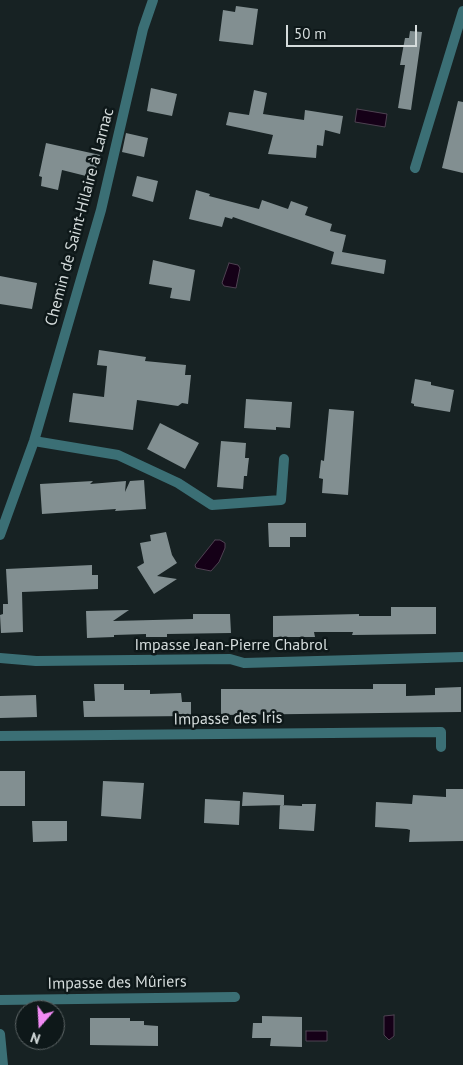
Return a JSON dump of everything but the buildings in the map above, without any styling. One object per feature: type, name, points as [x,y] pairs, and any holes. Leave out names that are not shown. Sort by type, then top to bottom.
[{"type":"street","name":"Chemin de Saint-Hilaire à Larnac","points":[[0,535],[34,441],[100,210],[143,29],[153,0]]},
{"type":"street","points":[[415,168],[463,11]]},
{"type":"street","points":[[34,441],[118,455],[178,483],[212,505],[281,500],[284,459]]},
{"type":"street","name":"Impasse Jean-Pierre Chabrol","points":[[0,658],[36,661],[230,659],[244,663],[463,657]]},
{"type":"street","name":"Impasse des Iris","points":[[0,736],[440,732],[441,747]]},
{"type":"street","name":"Impasse des Mûriers","points":[[0,1000],[235,996]]},
{"type":"street","points":[[0,1034],[3,1065]]},
{"type":"shaded area","points":[[357,109],[387,114],[385,127],[355,122]]},
{"type":"shaded area","points":[[229,263],[238,265],[240,268],[236,288],[224,286],[222,283]]},
{"type":"shaded area","points":[[215,540],[225,543],[225,548],[219,562],[211,571],[196,568],[195,565]]},
{"type":"shaded area","points":[[394,1015],[394,1036],[389,1040],[384,1035],[384,1016]]},
{"type":"shaded area","points":[[306,1031],[327,1031],[327,1041],[306,1041]]}]
